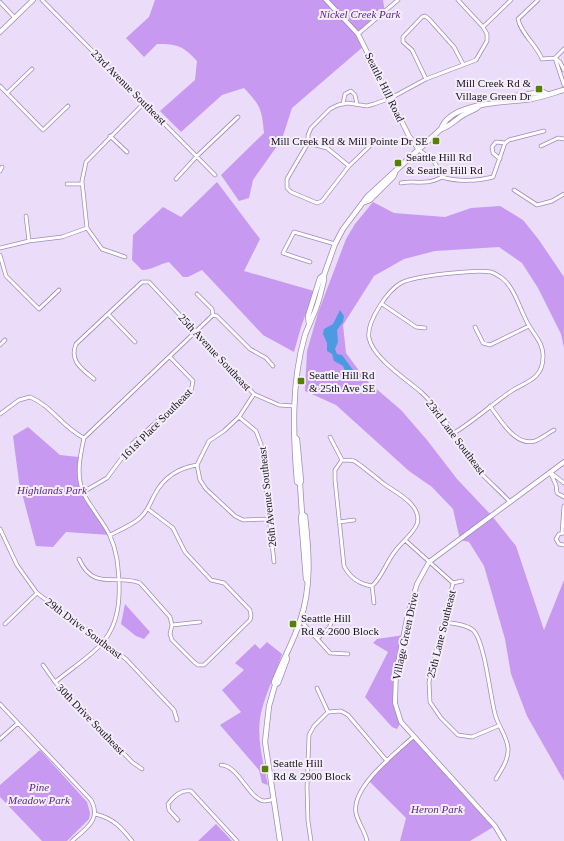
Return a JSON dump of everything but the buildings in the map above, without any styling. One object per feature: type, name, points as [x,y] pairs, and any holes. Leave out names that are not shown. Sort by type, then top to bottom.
[{"type":"main road","points":[[280,841],[265,742],[269,706],[275,685],[278,683],[287,660],[286,656],[301,621],[308,583],[306,579],[301,517],[301,481],[297,440],[295,437],[294,406],[298,368],[309,324],[335,244],[351,218],[365,202],[370,200],[395,173],[441,129],[446,128],[460,116],[479,106],[499,102],[525,100],[564,90]]},
{"type":"street","points":[[0,32],[33,0]]},
{"type":"street","name":"23rd Avenue Southeast","points":[[42,0],[215,175]]},
{"type":"street","name":"Seattle Hill Road","points":[[326,0],[358,34],[409,136],[419,150]]},
{"type":"street","points":[[358,34],[398,0]]},
{"type":"street","points":[[373,143],[349,166],[326,197],[317,203],[290,192],[287,188],[287,179],[308,143],[308,135],[311,128],[330,109],[342,104],[368,106],[391,98],[426,79],[476,60],[487,41],[487,34],[483,27],[458,0]]},
{"type":"street","points":[[483,27],[511,0]]},
{"type":"street","points":[[538,0],[518,19],[520,26],[539,50],[542,58],[555,58],[560,62],[564,70]]},
{"type":"street","points":[[0,2],[15,18]]},
{"type":"street","points":[[426,79],[412,50],[403,42],[405,33],[425,16],[454,47],[463,64]]},
{"type":"street","points":[[555,58],[564,49]]},
{"type":"street","points":[[555,58],[564,86]]},
{"type":"street","points":[[7,93],[32,69]]},
{"type":"street","points":[[0,86],[43,130],[68,106]]},
{"type":"street","points":[[342,104],[345,94],[351,91],[355,95],[356,104]]},
{"type":"street","points":[[125,257],[102,249],[87,228],[82,184],[83,170],[86,162],[144,103]]},
{"type":"street","points":[[176,179],[197,156],[238,117]]},
{"type":"street","points":[[401,183],[409,181],[428,183],[442,178],[449,180],[486,179],[493,176],[505,143],[513,137],[544,131]]},
{"type":"street","points":[[110,136],[127,152]]},
{"type":"street","points":[[541,146],[558,138],[564,139]]},
{"type":"street","points":[[500,159],[492,153],[492,147],[496,142],[505,143]]},
{"type":"street","points":[[308,143],[327,148],[349,166]]},
{"type":"street","points":[[419,150],[434,161],[442,178]]},
{"type":"street","points":[[0,172],[2,168]]},
{"type":"street","points":[[67,184],[82,184]]},
{"type":"street","points":[[514,190],[537,205],[552,201],[564,194]]},
{"type":"street","points":[[26,216],[29,241]]},
{"type":"street","points":[[0,248],[29,241],[62,237],[87,228]]},
{"type":"street","points":[[310,262],[283,253],[294,232],[335,244]]},
{"type":"street","points":[[0,255],[6,276],[39,309],[59,290]]},
{"type":"street","points":[[425,328],[416,328],[382,304],[392,290],[402,282],[429,276],[464,272],[491,272],[502,278],[509,287],[529,326],[541,345],[543,357],[541,370],[535,378],[512,390],[490,406],[473,422],[454,433]]},
{"type":"street","name":"25th Avenue Southeast","points":[[108,314],[142,282],[149,282],[254,394],[279,405],[294,406]]},
{"type":"street","points":[[197,294],[212,309],[214,315],[250,349],[266,358],[272,366]]},
{"type":"street","name":"23rd Lane Southeast","points":[[382,304],[375,313],[370,324],[369,338],[375,350],[384,361],[422,393],[438,410],[480,472],[510,502]]},
{"type":"street","points":[[94,379],[79,366],[75,361],[73,354],[76,344],[108,314],[135,342]]},
{"type":"street","points":[[55,682],[93,654],[112,630],[117,617],[120,595],[117,558],[110,535],[83,492],[79,476],[80,457],[84,438],[214,315]]},
{"type":"street","points":[[475,327],[483,343],[490,345],[529,326]]},
{"type":"street","points":[[0,345],[5,340]]},
{"type":"street","name":"161st Place Southeast","points":[[83,492],[107,478],[128,449],[191,391],[194,386],[193,381],[170,357]]},
{"type":"street","points":[[254,394],[239,417],[224,431],[209,441],[197,464],[200,480],[206,489],[235,516],[243,520],[269,519]]},
{"type":"street","points":[[0,414],[19,400],[30,397],[44,403],[72,431],[84,438]]},
{"type":"street","points":[[490,406],[513,435],[521,440],[535,441],[554,430]]},
{"type":"street","name":"26th Avenue Southeast","points":[[239,417],[256,431],[260,438],[274,562]]},
{"type":"street","points":[[330,437],[342,460]]},
{"type":"street","points":[[342,460],[354,461],[358,463],[367,472],[411,503],[418,516],[417,523],[392,556],[382,575],[372,586],[374,603]]},
{"type":"street","points":[[342,460],[335,470],[342,559],[347,572],[362,585],[372,586]]},
{"type":"street","name":"Village Green Drive","points":[[504,841],[495,826],[401,722],[395,703],[396,673],[407,618],[417,584],[429,562],[564,462]]},
{"type":"street","points":[[110,535],[139,519],[148,509],[156,493],[173,474],[183,468],[197,464]]},
{"type":"street","points":[[550,472],[564,483]]},
{"type":"street","points":[[550,472],[556,485],[557,493],[564,497]]},
{"type":"street","points":[[564,506],[563,533],[557,535],[556,539],[559,544],[564,545]]},
{"type":"street","points":[[79,559],[82,566],[89,574],[98,579],[106,581],[134,581],[140,583],[168,614],[172,625],[170,634],[172,640],[194,662],[198,665],[204,665],[250,620],[250,610],[224,583],[211,580],[192,560],[173,528],[148,509]]},
{"type":"street","points":[[339,522],[354,520]]},
{"type":"street","name":"29th Drive Southeast","points":[[0,531],[17,565],[37,593],[126,660],[174,710],[177,720]]},
{"type":"street","name":"25th Lane Southeast","points":[[405,540],[453,583],[445,622],[429,682],[430,702],[441,718],[458,735],[472,737],[498,726]]},
{"type":"street","points":[[453,583],[462,581]]},
{"type":"street","points":[[5,624],[37,593]]},
{"type":"street","points":[[301,621],[330,653],[348,654]]},
{"type":"street","points":[[317,639],[329,628],[332,621]]},
{"type":"street","points":[[172,625],[200,622]]},
{"type":"street","points":[[445,622],[468,626],[478,637],[490,684],[492,704],[498,726],[506,738],[508,749],[506,761],[496,779]]},
{"type":"street","name":"30th Drive Southeast","points":[[43,665],[55,682],[132,762],[142,769]]},
{"type":"street","points":[[317,688],[328,712]]},
{"type":"street","points":[[0,704],[91,800],[95,814],[88,826],[72,841]]},
{"type":"street","points":[[311,841],[308,821],[307,788],[309,735],[314,726],[328,712],[341,711],[348,715],[387,761]]},
{"type":"street","points":[[0,739],[18,723]]},
{"type":"street","points":[[367,841],[366,833],[356,813],[356,802],[368,780],[413,737]]},
{"type":"street","points":[[221,765],[229,767],[258,798],[265,801],[274,799]]},
{"type":"street","points":[[178,820],[169,810],[168,804],[172,798],[187,790],[194,794],[238,841]]},
{"type":"street","points":[[95,814],[108,817],[116,823],[132,841]]},
{"type":"green space","name":"Nickel Creek Park","points":[[155,0],[383,0],[385,12],[359,34],[364,46],[292,108],[282,139],[253,180],[249,198],[239,201],[221,175],[264,133],[261,113],[257,103],[244,88],[222,95],[181,132],[160,111],[195,80],[197,61],[184,49],[175,45],[157,44],[144,57],[126,38],[149,17]]},
{"type":"green space","points":[[217,182],[260,239],[244,271],[314,291],[294,352],[263,335],[202,270],[188,277],[183,277],[169,262],[142,270],[132,260],[133,235],[163,207],[181,217]]},
{"type":"green space","points":[[373,202],[394,213],[445,217],[471,208],[500,206],[523,220],[539,240],[564,277],[564,348],[561,334],[538,288],[522,263],[499,247],[435,251],[404,259],[374,276],[343,325],[346,353],[366,380],[401,410],[427,440],[457,479],[492,516],[516,546],[544,630],[564,580],[564,781],[527,716],[511,674],[505,639],[484,566],[469,542],[460,540],[453,509],[432,487],[409,471],[336,405],[305,391],[307,351],[318,313],[346,239],[355,224]]},
{"type":"green space","name":"Highlands Park","points":[[28,427],[60,455],[79,457],[79,476],[83,492],[110,535],[66,532],[53,547],[36,546],[19,482],[13,436]]},
{"type":"green space","points":[[125,604],[150,632],[144,639],[136,636],[121,624]]},
{"type":"green space","points":[[404,635],[395,679],[396,699],[401,722],[397,729],[392,727],[365,697],[388,652],[373,643],[377,639]]},
{"type":"green space","points":[[267,642],[282,654],[264,702],[260,718],[260,747],[268,785],[262,783],[259,770],[220,725],[241,712],[222,690],[244,670],[235,663],[255,644],[260,649]]},
{"type":"green space","name":"Heron Park","points":[[413,737],[495,826],[470,841],[400,841],[406,818],[368,780]]},
{"type":"green space","name":"Pine Meadow Park","points":[[40,750],[87,802],[90,813],[89,819],[67,841],[42,841],[0,797],[0,785]]},
{"type":"green space","points":[[216,824],[232,841],[198,841]]},
{"type":"water","points":[[340,310],[344,316],[343,322],[337,330],[338,342],[335,349],[337,354],[342,355],[356,374],[353,380],[349,380],[343,366],[334,361],[332,354],[327,351],[327,343],[323,334],[324,329],[333,324]]},
{"type":"place","name":"Mill Creek Rd & Village Green Dr","points":[[539,89]]},
{"type":"place","name":"Mill Creek Rd & Mill Pointe Dr SE","points":[[436,141]]},
{"type":"place","name":"Seattle Hill Rd & Seattle Hill Rd","points":[[398,163]]},
{"type":"place","name":"Seattle Hill Rd & 25th Ave SE","points":[[301,381]]},
{"type":"place","name":"Seattle Hill Rd & 2600 Block","points":[[293,624]]},
{"type":"place","name":"Seattle Hill Rd & 2900 Block","points":[[265,769]]}]
